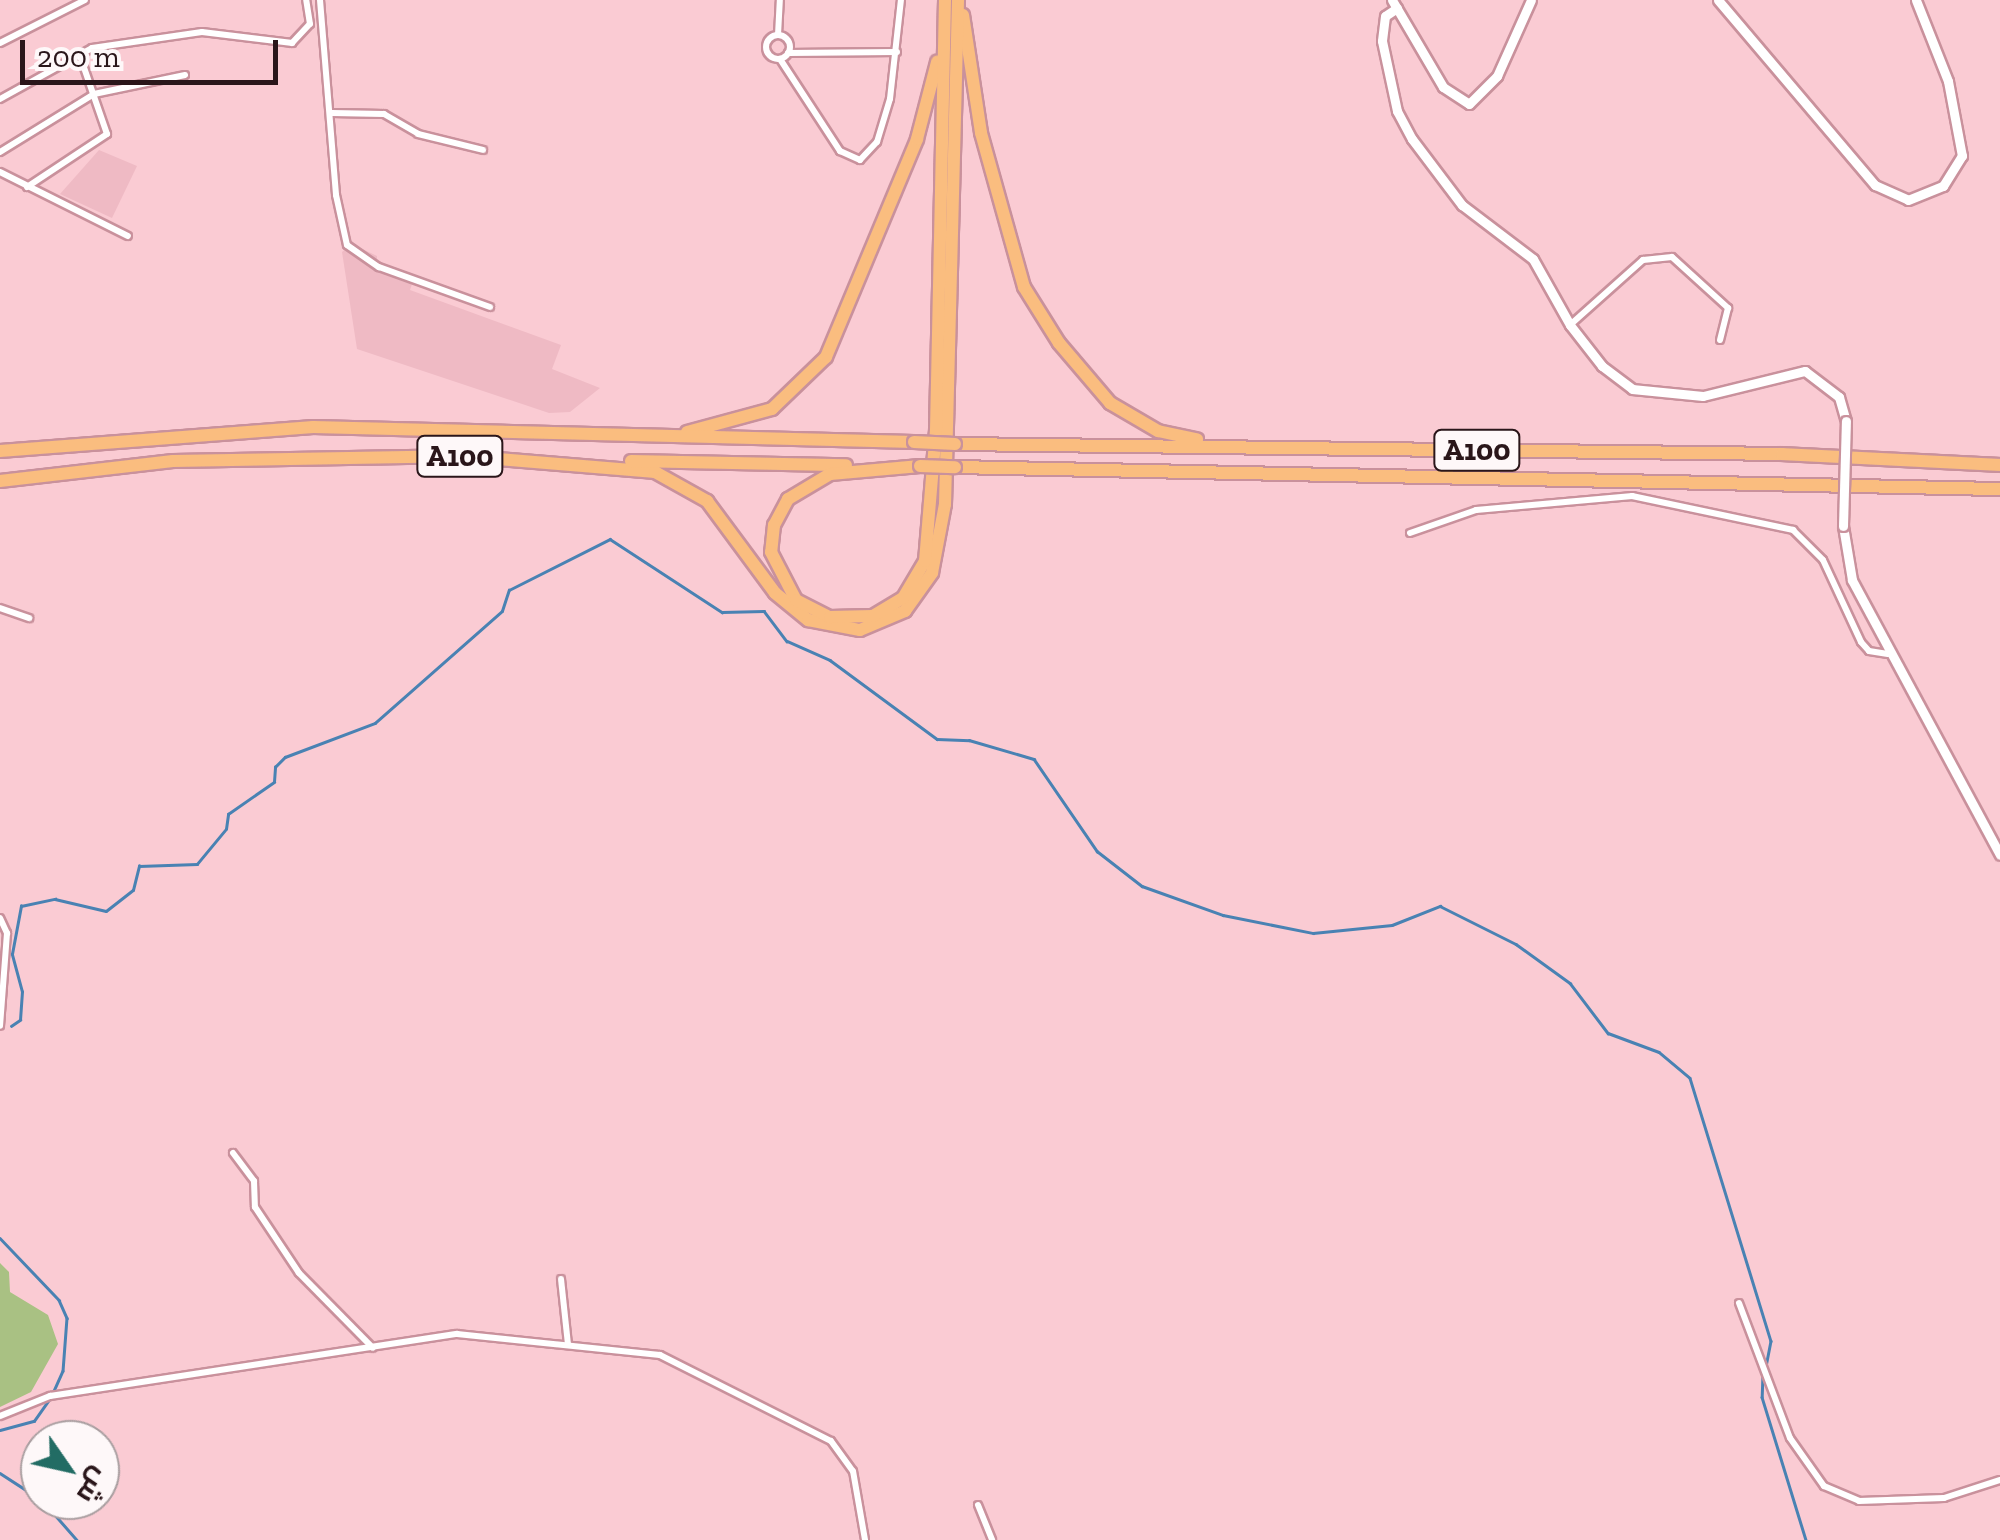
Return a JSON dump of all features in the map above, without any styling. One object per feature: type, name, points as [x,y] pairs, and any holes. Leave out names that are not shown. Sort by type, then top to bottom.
[{"type":"highway","points":[[601,433],[680,432],[744,422],[780,404],[814,372],[850,305],[931,100],[944,0]]},
{"type":"highway","points":[[920,466],[830,474],[788,499],[774,525],[771,552],[796,600],[842,620],[873,616],[903,598],[925,561],[936,430],[944,0]]},
{"type":"highway","points":[[960,0],[981,134],[1006,240],[1024,287],[1060,343],[1098,390],[1143,424],[1178,437],[1274,447]]},
{"type":"highway","points":[[462,456],[656,472],[707,502],[775,594],[808,620],[860,630],[905,611],[932,573],[945,504],[960,0]]},
{"type":"highway","name":"A100","points":[[0,450],[242,428],[601,433],[954,444],[1852,456],[2000,466]]},
{"type":"highway","name":"A100","points":[[0,481],[173,461],[462,456],[2000,489]]},
{"type":"street","points":[[0,44],[85,0]]},
{"type":"street","points":[[0,99],[78,53],[202,32],[292,43],[310,24],[306,0]]},
{"type":"street","points":[[320,0],[338,208],[351,251],[490,307]]},
{"type":"street","points":[[780,0],[778,35],[766,48],[780,58],[852,161],[868,156],[877,142],[898,52],[901,0]]},
{"type":"street","points":[[1531,0],[1497,76],[1469,104],[1450,96],[1395,4],[1385,16],[1382,42],[1397,110],[1412,140],[1462,204],[1533,258],[1570,325],[1602,366],[1632,388],[1723,394],[1794,369],[1831,388],[1846,421],[1844,526],[1852,580],[1888,654],[2000,856]]},
{"type":"street","points":[[1718,0],[1875,185],[1918,200],[1953,176],[1962,144],[1948,81],[1916,0]]},
{"type":"street","points":[[778,35],[788,41],[788,52]]},
{"type":"street","points":[[780,58],[788,52],[898,52]]},
{"type":"street","points":[[27,187],[105,136],[108,126],[78,53]]},
{"type":"street","points":[[0,152],[94,94],[185,75]]},
{"type":"street","points":[[332,113],[384,114],[423,136],[483,150]]},
{"type":"street","points":[[0,172],[128,236]]},
{"type":"street","points":[[1570,325],[1643,260],[1672,257],[1728,308],[1720,340]]},
{"type":"street","points":[[1410,532],[1476,510],[1632,496],[1793,530],[1823,560],[1861,642],[1888,654]]},
{"type":"street","points":[[0,608],[29,618]]},
{"type":"street","points":[[0,918],[7,933],[6,1012],[0,1025]]},
{"type":"street","points":[[233,1153],[254,1181],[255,1207],[299,1273],[374,1348]]},
{"type":"street","points":[[561,1279],[568,1344]]},
{"type":"street","points":[[1739,1303],[1808,1470],[1841,1497],[1944,1498],[2000,1480]]},
{"type":"street","points":[[0,1416],[29,1401],[457,1334],[660,1355],[831,1441],[854,1471],[864,1540]]},
{"type":"street","points":[[978,1505],[992,1540]]},
{"type":"shaded area","points":[[99,150],[137,166],[112,218],[60,194]]},
{"type":"shaded area","points":[[352,244],[377,256],[377,266],[413,281],[410,290],[561,345],[552,369],[600,388],[570,412],[549,413],[357,349],[342,252]]},
{"type":"green space","points":[[0,1263],[9,1272],[10,1292],[48,1315],[58,1344],[31,1392],[0,1407]]},
{"type":"waterway","points":[[11,1026],[20,1020],[22,992],[12,954],[21,906],[55,899],[106,911],[133,890],[139,866],[197,864],[226,829],[228,814],[274,782],[275,767],[285,757],[375,723],[502,611],[509,590],[610,539],[722,612],[764,611],[787,641],[830,660],[937,739],[969,740],[1034,759],[1097,851],[1142,886],[1223,915],[1313,933],[1392,925],[1440,906],[1516,944],[1570,983],[1608,1033],[1659,1052],[1690,1078],[1771,1341],[1766,1367]]},
{"type":"waterway","points":[[0,1238],[59,1300],[67,1318],[63,1371],[54,1391]]},
{"type":"waterway","points":[[1763,1374],[1762,1397],[1806,1540]]},
{"type":"waterway","points":[[0,1430],[34,1421],[50,1398]]},
{"type":"waterway","points":[[0,1473],[20,1486]]},
{"type":"waterway","points":[[60,1520],[77,1540]]}]
